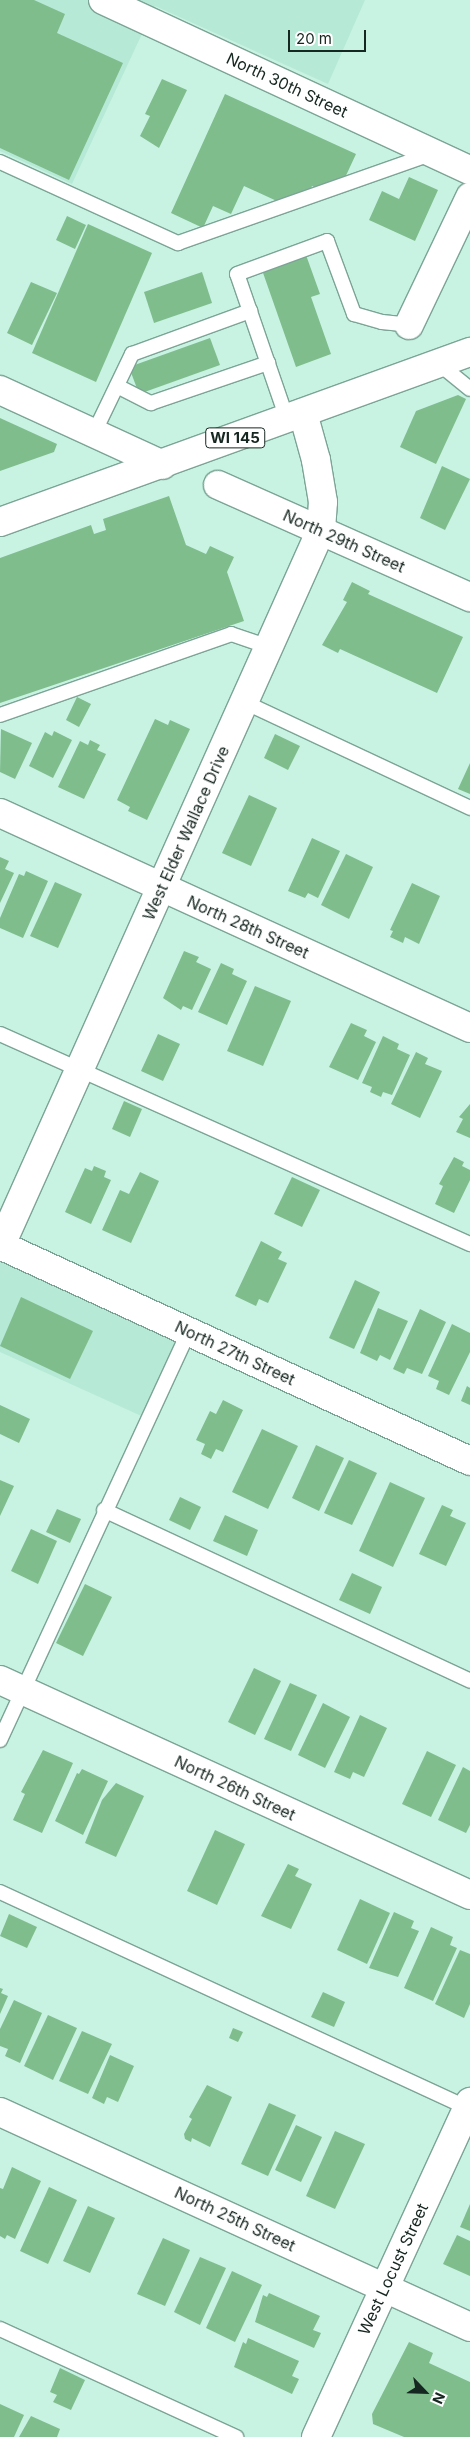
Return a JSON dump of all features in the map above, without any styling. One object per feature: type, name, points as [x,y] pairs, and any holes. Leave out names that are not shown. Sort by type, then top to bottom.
[{"type":"street","name":"North 30th Street","points":[[103,0],[470,170]]},
{"type":"street","points":[[409,324],[470,197]]},
{"type":"street","name":"WI 145","points":[[0,522],[162,465],[470,352]]},
{"type":"street","points":[[0,390],[162,465]]},
{"type":"street","name":"West Elder Wallace Drive","points":[[0,1246],[162,888],[320,530],[322,494],[295,416]]},
{"type":"street","name":"North 29th Street","points":[[218,485],[470,597]]},
{"type":"street","name":"North 28th Street","points":[[0,813],[470,1028]]},
{"type":"street","name":"North 27th Street","points":[[0,1246],[470,1461]]},
{"type":"street","name":"North 26th Street","points":[[12,1685],[470,1895]]},
{"type":"street","name":"West Locust Street","points":[[316,2437],[469,2106]]},
{"type":"street","name":"North 25th Street","points":[[0,2112],[470,2327]]},
{"type":"lane","points":[[0,162],[178,244],[434,153]]},
{"type":"lane","points":[[295,416],[268,363],[238,274],[327,241],[354,314],[382,322],[409,324]]},
{"type":"lane","points":[[94,433],[132,354],[250,311]]},
{"type":"lane","points":[[117,386],[151,403],[268,363]]},
{"type":"lane","points":[[438,363],[470,390]]},
{"type":"lane","points":[[0,715],[231,634],[269,647]]},
{"type":"lane","points":[[244,702],[470,808]]},
{"type":"lane","points":[[0,1034],[470,1244]]},
{"type":"lane","points":[[0,1740],[12,1685],[104,1510],[189,1331]]},
{"type":"lane","points":[[104,1510],[470,1681]]},
{"type":"lane","points":[[0,1892],[469,2106]]},
{"type":"lane","points":[[0,2329],[236,2437]]},
{"type":"shaded area","points":[[0,0],[365,0],[328,84],[155,6],[72,184],[0,151]]},
{"type":"shaded area","points":[[0,1247],[189,1331],[148,1419],[0,1352]]},
{"type":"building","points":[[0,0],[34,0],[65,14],[57,33],[123,63],[69,180],[0,148]]},
{"type":"building","points":[[162,79],[187,90],[159,148],[140,136],[150,116],[145,114]]},
{"type":"building","points":[[225,94],[356,154],[343,182],[318,189],[312,186],[308,195],[279,202],[244,186],[231,214],[213,206],[203,228],[171,213]]},
{"type":"building","points":[[409,177],[438,190],[415,241],[369,220],[382,191],[399,199]]},
{"type":"building","points":[[67,216],[86,225],[75,249],[56,240]]},
{"type":"building","points":[[88,224],[152,253],[96,382],[32,353]]},
{"type":"building","points":[[306,255],[320,294],[311,297],[331,354],[296,367],[262,270]]},
{"type":"building","points":[[202,272],[212,303],[154,323],[144,292]]},
{"type":"building","points":[[31,282],[57,293],[32,345],[7,333]]},
{"type":"building","points":[[210,338],[220,365],[139,394],[129,367]]},
{"type":"building","points":[[458,395],[466,399],[436,464],[400,447],[416,411]]},
{"type":"building","points":[[0,418],[57,444],[54,452],[0,471]]},
{"type":"building","points":[[442,466],[470,479],[445,530],[420,518]]},
{"type":"building","points":[[169,496],[186,545],[206,554],[210,546],[234,557],[227,572],[244,621],[0,703],[0,558],[91,525],[94,534],[106,530],[103,519]]},
{"type":"building","points":[[352,582],[370,591],[368,594],[463,637],[437,693],[340,649],[338,653],[322,645],[347,602],[343,600]]},
{"type":"building","points":[[77,697],[91,704],[79,727],[66,720]]},
{"type":"building","points":[[155,719],[168,725],[170,720],[190,729],[147,820],[128,811],[130,807],[117,800]]},
{"type":"building","points":[[1,729],[32,743],[15,779],[0,772]]},
{"type":"building","points":[[54,731],[72,740],[53,778],[29,766],[45,732],[52,736]]},
{"type":"building","points":[[275,734],[300,746],[288,770],[264,758]]},
{"type":"building","points":[[90,740],[100,745],[97,750],[106,754],[84,799],[58,787],[80,741],[88,745]]},
{"type":"building","points":[[470,763],[470,794],[458,789]]},
{"type":"building","points":[[249,795],[277,808],[251,866],[222,853]]},
{"type":"building","points":[[312,838],[340,851],[318,898],[308,893],[305,898],[288,891]]},
{"type":"building","points":[[346,854],[373,867],[349,919],[321,905]]},
{"type":"building","points":[[0,857],[9,861],[5,869],[14,873],[0,903]]},
{"type":"building","points":[[26,871],[48,881],[23,938],[0,928],[0,918],[19,874],[24,876]]},
{"type":"building","points":[[55,882],[82,894],[58,948],[30,936]]},
{"type":"building","points":[[412,883],[440,896],[419,944],[405,937],[403,943],[390,937],[393,931],[390,930]]},
{"type":"building","points":[[184,951],[199,957],[196,962],[211,969],[192,1010],[183,1006],[181,1010],[163,998]]},
{"type":"building","points":[[221,963],[234,969],[232,974],[247,981],[227,1025],[198,1012]]},
{"type":"building","points":[[255,986],[291,1001],[263,1066],[227,1051]]},
{"type":"building","points":[[351,1023],[367,1030],[364,1036],[376,1042],[358,1080],[329,1067]]},
{"type":"building","points":[[158,1034],[180,1044],[163,1081],[141,1071]]},
{"type":"building","points":[[383,1036],[399,1044],[397,1049],[410,1055],[392,1095],[383,1092],[381,1097],[370,1092],[372,1087],[362,1083]]},
{"type":"building","points":[[416,1052],[428,1058],[425,1064],[442,1071],[420,1118],[391,1104]]},
{"type":"building","points":[[124,1101],[142,1109],[130,1137],[112,1129]]},
{"type":"building","points":[[470,1104],[470,1138],[456,1132],[463,1119],[459,1117]]},
{"type":"building","points":[[454,1157],[464,1162],[462,1166],[470,1170],[470,1180],[454,1213],[435,1204],[443,1186],[439,1184]]},
{"type":"building","points":[[94,1166],[106,1171],[104,1177],[111,1180],[91,1224],[65,1212],[85,1168],[92,1171]]},
{"type":"building","points":[[140,1172],[159,1181],[131,1243],[102,1230],[120,1190],[129,1194]]},
{"type":"building","points":[[292,1177],[320,1190],[302,1227],[274,1214]]},
{"type":"building","points":[[261,1241],[282,1252],[278,1259],[287,1263],[268,1303],[259,1299],[256,1306],[235,1296]]},
{"type":"building","points":[[355,1280],[380,1292],[354,1349],[329,1338]]},
{"type":"building","points":[[21,1297],[93,1331],[70,1379],[0,1346]]},
{"type":"building","points":[[378,1308],[408,1321],[390,1360],[380,1355],[377,1361],[360,1353]]},
{"type":"building","points":[[420,1309],[446,1322],[422,1374],[407,1368],[404,1374],[393,1369]]},
{"type":"building","points":[[452,1324],[470,1333],[470,1352],[449,1395],[436,1389],[439,1381],[428,1376]]},
{"type":"building","points":[[467,1386],[470,1388],[470,1405],[461,1401]]},
{"type":"building","points":[[223,1400],[243,1410],[223,1452],[216,1449],[211,1459],[201,1454],[205,1444],[196,1440],[210,1411],[216,1414]]},
{"type":"building","points":[[0,1405],[30,1419],[19,1443],[0,1434]]},
{"type":"building","points":[[262,1429],[298,1446],[268,1509],[232,1492]]},
{"type":"building","points":[[316,1445],[344,1458],[319,1511],[292,1498]]},
{"type":"building","points":[[349,1460],[377,1473],[352,1525],[324,1513]]},
{"type":"building","points":[[0,1480],[14,1486],[0,1516]]},
{"type":"building","points":[[390,1482],[425,1498],[393,1567],[359,1551]]},
{"type":"building","points":[[180,1497],[201,1507],[190,1530],[169,1520]]},
{"type":"building","points":[[442,1505],[453,1510],[450,1516],[466,1523],[446,1566],[419,1554]]},
{"type":"building","points":[[57,1509],[81,1519],[70,1543],[46,1532]]},
{"type":"building","points":[[225,1515],[258,1530],[247,1556],[213,1541]]},
{"type":"building","points":[[31,1529],[57,1541],[38,1584],[11,1571]]},
{"type":"building","points":[[352,1573],[382,1587],[370,1614],[339,1600]]},
{"type":"building","points":[[85,1584],[112,1597],[83,1656],[56,1643]]},
{"type":"building","points":[[254,1668],[281,1681],[255,1735],[228,1722]]},
{"type":"building","points":[[290,1683],[317,1695],[291,1751],[264,1739]]},
{"type":"building","points":[[323,1703],[350,1717],[325,1768],[298,1755]]},
{"type":"building","points":[[360,1715],[387,1728],[364,1777],[353,1772],[350,1779],[334,1772]]},
{"type":"building","points":[[43,1750],[73,1763],[42,1833],[13,1820],[25,1794],[21,1792]]},
{"type":"building","points":[[427,1751],[456,1765],[431,1817],[402,1804]]},
{"type":"building","points":[[463,1767],[470,1771],[470,1825],[466,1833],[438,1820]]},
{"type":"building","points":[[82,1769],[108,1781],[83,1835],[55,1821],[77,1773],[79,1774]]},
{"type":"building","points":[[116,1783],[144,1796],[116,1857],[85,1843],[102,1800]]},
{"type":"building","points":[[215,1830],[245,1844],[217,1905],[187,1891]]},
{"type":"building","points":[[288,1864],[299,1869],[295,1876],[312,1884],[291,1929],[261,1916]]},
{"type":"building","points":[[360,1899],[390,1913],[367,1964],[337,1950]]},
{"type":"building","points":[[394,1912],[414,1921],[411,1928],[419,1931],[398,1977],[369,1968]]},
{"type":"building","points":[[9,1914],[37,1927],[27,1948],[0,1936]]},
{"type":"building","points":[[431,1927],[453,1937],[450,1945],[457,1948],[433,2001],[404,1988]]},
{"type":"building","points":[[460,1950],[470,1954],[470,2004],[464,2018],[435,2004]]},
{"type":"building","points":[[0,1988],[3,1989],[1,1993],[8,1996],[0,2014]]},
{"type":"building","points":[[323,1992],[345,2002],[334,2027],[311,2017]]},
{"type":"building","points":[[14,2000],[42,2013],[20,2063],[5,2056],[8,2049],[0,2046],[0,2029]]},
{"type":"building","points":[[48,2015],[77,2028],[53,2080],[24,2066]]},
{"type":"building","points":[[233,2028],[243,2032],[238,2042],[229,2038]]},
{"type":"building","points":[[82,2031],[112,2044],[88,2094],[59,2081]]},
{"type":"building","points":[[110,2055],[134,2066],[118,2102],[107,2097],[104,2104],[92,2098]]},
{"type":"building","points":[[207,2085],[232,2097],[210,2147],[192,2138],[191,2142],[185,2139],[184,2134],[192,2119],[189,2117]]},
{"type":"building","points":[[269,2103],[296,2115],[268,2176],[241,2164]]},
{"type":"building","points":[[296,2125],[322,2137],[301,2182],[275,2170]]},
{"type":"building","points":[[335,2131],[365,2144],[335,2209],[306,2196]]},
{"type":"building","points":[[12,2167],[41,2181],[15,2239],[7,2235],[5,2239],[0,2236],[0,2188],[3,2189]]},
{"type":"building","points":[[49,2187],[77,2200],[48,2264],[20,2251]]},
{"type":"building","points":[[470,2204],[470,2231],[460,2227]]},
{"type":"building","points":[[88,2206],[115,2218],[90,2273],[63,2261]]},
{"type":"building","points":[[457,2235],[470,2241],[470,2276],[443,2264]]},
{"type":"building","points":[[163,2238],[190,2250],[165,2306],[137,2294]]},
{"type":"building","points":[[200,2257],[226,2268],[200,2325],[174,2312]]},
{"type":"building","points":[[232,2271],[262,2285],[235,2342],[206,2328]]},
{"type":"building","points":[[269,2293],[320,2316],[313,2330],[321,2333],[314,2348],[255,2322],[263,2295],[267,2297]]},
{"type":"building","points":[[248,2338],[299,2361],[292,2376],[299,2379],[292,2394],[234,2367],[243,2342],[246,2344]]},
{"type":"building","points":[[409,2342],[433,2353],[429,2363],[470,2382],[470,2437],[404,2437],[373,2424],[372,2414]]},
{"type":"building","points":[[60,2368],[85,2380],[71,2410],[53,2402],[57,2395],[50,2392]]},
{"type":"building","points":[[0,2404],[24,2415],[14,2437],[0,2437]]},
{"type":"building","points":[[31,2416],[60,2429],[57,2437],[19,2437]]}]
